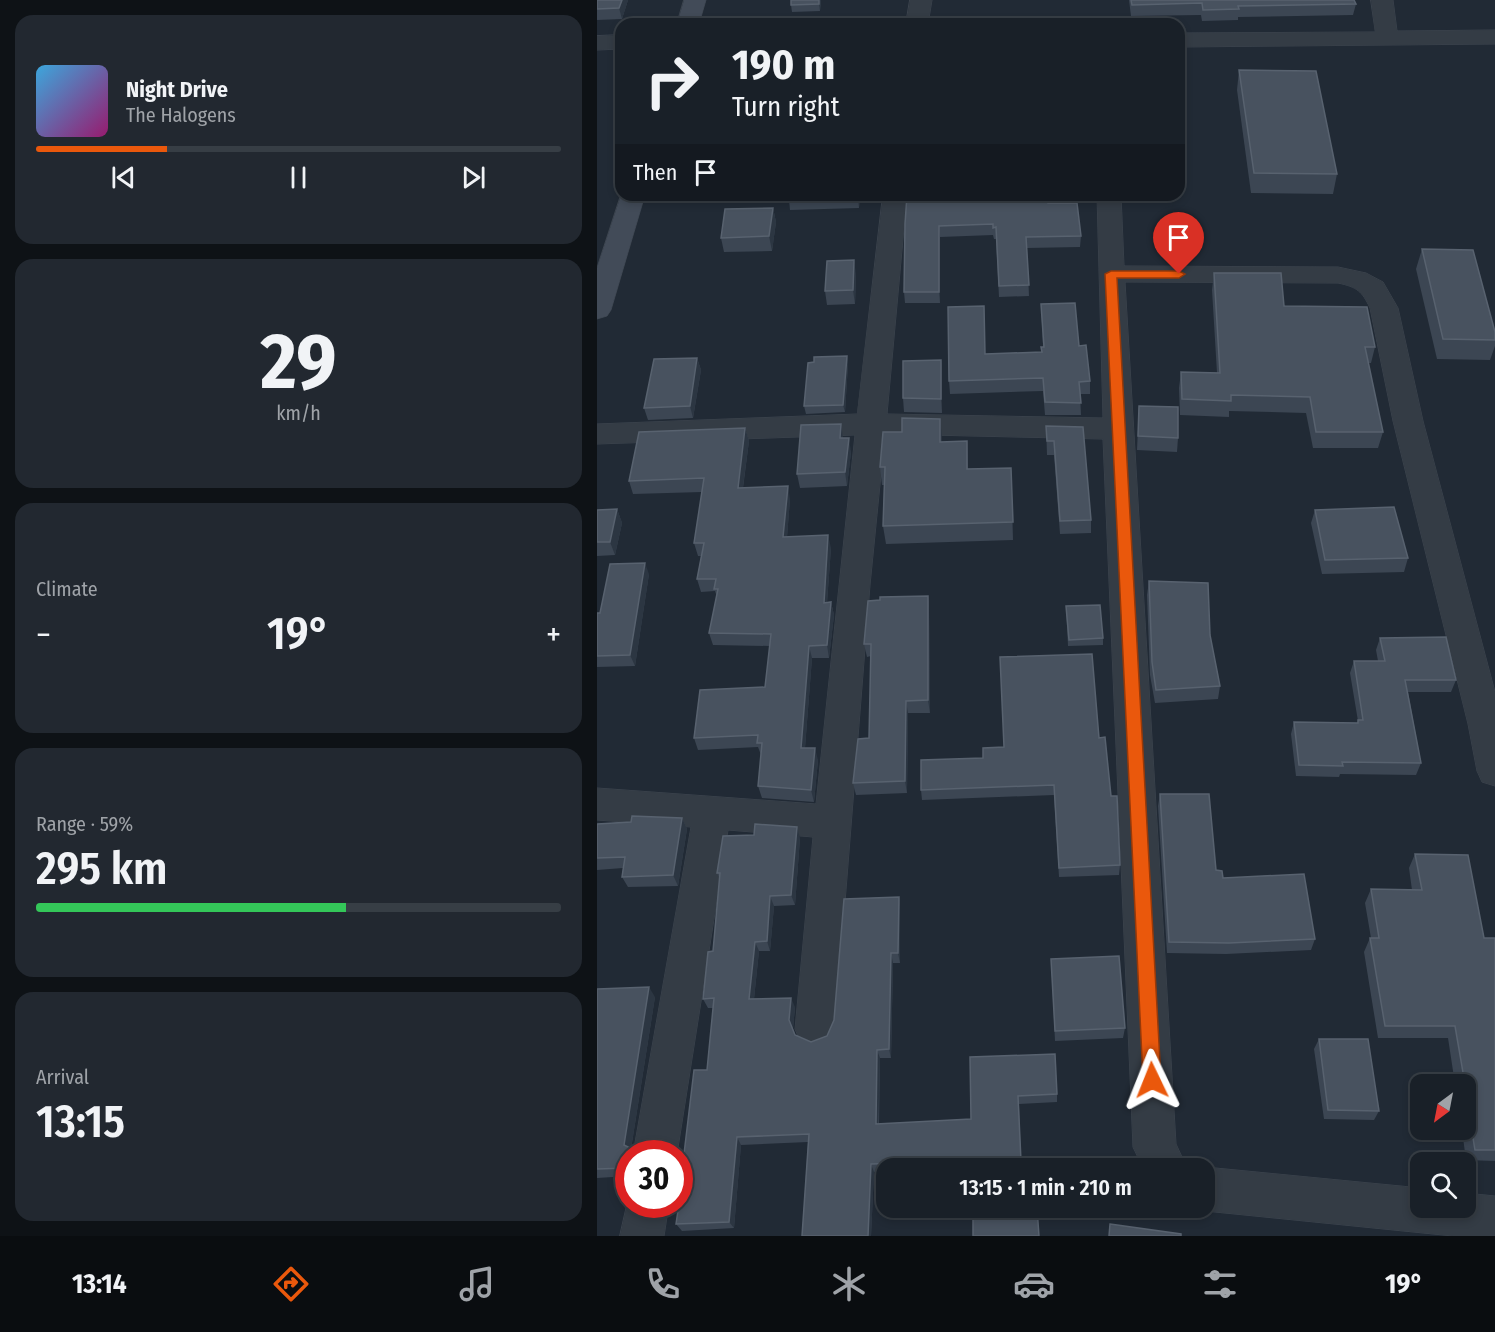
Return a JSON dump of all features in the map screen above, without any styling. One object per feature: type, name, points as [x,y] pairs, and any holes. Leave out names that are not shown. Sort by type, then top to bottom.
[{"type":"main road","points":[[689,18],[695,0]]},
{"type":"main road","points":[[597,310],[601,284],[631,201]]},
{"type":"street","points":[[918,18],[921,0]]},
{"type":"street","points":[[1382,0],[1387,38]]},
{"type":"street","points":[[1185,40],[1495,37]]},
{"type":"street","points":[[597,43],[615,42]]},
{"type":"street","points":[[815,1029],[854,585],[894,201]]},
{"type":"street","points":[[1109,201],[1118,429],[1155,1147],[1160,1158]]},
{"type":"street","points":[[1111,274],[1338,275],[1357,279],[1374,288],[1384,308],[1408,421],[1486,724],[1495,771]]},
{"type":"street","points":[[597,434],[872,424],[1118,429]]},
{"type":"street","points":[[597,804],[834,822]]},
{"type":"street","points":[[657,1140],[712,813]]},
{"type":"street","points":[[1215,1190],[1495,1218]]},
{"type":"street","points":[[642,1236],[645,1218]]},
{"type":"building","points":[[597,0],[622,0],[619,8],[597,9]]},
{"type":"building","points":[[791,0],[819,0],[819,4],[791,5]]},
{"type":"building","points":[[1131,0],[1354,0],[1356,4],[1238,6],[1239,9],[1203,10],[1202,3],[1132,5]]},
{"type":"building","points":[[1239,70],[1316,71],[1337,174],[1254,173]]},
{"type":"building","points":[[907,201],[1048,201],[1048,203],[1077,203],[1081,236],[1026,237],[1029,285],[999,286],[996,227],[993,228],[993,224],[939,226],[939,292],[904,292]]},
{"type":"building","points":[[773,208],[769,236],[721,238],[725,209]]},
{"type":"building","points":[[1422,249],[1473,250],[1495,332],[1495,340],[1443,339]]},
{"type":"building","points":[[854,260],[853,290],[825,291],[827,261]]},
{"type":"building","points":[[1214,273],[1281,273],[1284,306],[1367,307],[1375,347],[1365,347],[1383,432],[1316,432],[1310,397],[1231,395],[1231,401],[1182,399],[1181,372],[1220,373]]},
{"type":"building","points":[[1075,303],[1079,346],[1086,345],[1090,381],[1079,382],[1081,403],[1045,402],[1043,378],[949,381],[948,307],[984,306],[985,354],[1042,352],[1041,347],[1044,347],[1041,304]]},
{"type":"building","points":[[847,356],[843,405],[804,406],[808,363],[814,362],[814,357]]},
{"type":"building","points":[[697,358],[690,406],[644,408],[654,359]]},
{"type":"building","points":[[941,360],[941,399],[903,398],[903,361]]},
{"type":"building","points":[[1139,406],[1178,407],[1178,438],[1138,436]]},
{"type":"building","points":[[902,418],[940,419],[940,442],[967,441],[967,469],[1011,468],[1013,522],[883,526],[885,467],[880,467],[883,432],[902,432]]},
{"type":"building","points":[[841,424],[840,438],[849,438],[845,472],[797,474],[801,425]]},
{"type":"building","points":[[1046,426],[1083,427],[1091,520],[1060,521],[1054,441],[1047,441]]},
{"type":"building","points":[[745,428],[738,488],[788,486],[783,537],[828,535],[824,603],[831,602],[827,645],[809,646],[801,748],[815,748],[811,790],[758,786],[762,743],[757,743],[758,735],[694,738],[700,690],[765,687],[771,634],[709,633],[718,589],[714,589],[716,579],[697,579],[704,543],[694,543],[704,478],[629,481],[639,432]]},
{"type":"building","points":[[1394,507],[1408,558],[1325,560],[1315,510]]},
{"type":"building","points":[[617,509],[610,542],[597,542],[597,510]]},
{"type":"building","points":[[645,563],[630,655],[597,656],[597,613],[600,613],[610,564]]},
{"type":"building","points":[[1149,581],[1208,583],[1210,635],[1220,686],[1156,690],[1152,662]]},
{"type":"building","points":[[928,596],[928,700],[906,701],[905,781],[853,783],[858,739],[869,738],[871,644],[864,644],[868,601],[880,600],[880,597]]},
{"type":"building","points":[[1100,605],[1103,638],[1069,640],[1066,606]]},
{"type":"building","points":[[1446,637],[1456,680],[1405,680],[1421,763],[1342,762],[1343,766],[1299,765],[1294,722],[1358,723],[1358,720],[1363,720],[1354,661],[1385,661],[1380,638]]},
{"type":"building","points":[[1092,654],[1099,738],[1105,737],[1111,796],[1117,796],[1120,865],[1059,868],[1054,785],[921,790],[921,760],[983,758],[983,748],[1004,747],[1000,657]]},
{"type":"building","points":[[1160,794],[1209,794],[1216,870],[1222,871],[1223,878],[1304,874],[1315,939],[1229,943],[1169,942]]},
{"type":"building","points":[[632,816],[682,818],[673,875],[622,877],[625,857],[597,858],[597,824],[631,822]]},
{"type":"building","points":[[755,824],[797,827],[791,895],[770,896],[767,941],[755,942],[749,999],[791,998],[789,1020],[795,1035],[811,1042],[827,1036],[834,1020],[844,899],[899,897],[898,953],[891,953],[889,1049],[877,1050],[876,1124],[971,1119],[970,1057],[1055,1054],[1057,1094],[1018,1096],[1021,1158],[876,1158],[876,1164],[871,1164],[868,1236],[802,1236],[809,1134],[737,1137],[729,1222],[676,1224],[677,1218],[693,1218],[693,1140],[686,1140],[694,1070],[707,1070],[714,998],[703,999],[708,952],[713,951],[720,873],[717,873],[723,836],[754,835]]},
{"type":"building","points":[[1415,854],[1468,855],[1484,938],[1495,938],[1495,1150],[1475,1150],[1476,1074],[1463,1074],[1455,1026],[1385,1026],[1370,938],[1379,938],[1371,889],[1422,890]]},
{"type":"building","points":[[1119,956],[1125,1028],[1055,1031],[1051,959]]},
{"type":"building","points":[[649,987],[625,1140],[615,1140],[615,1168],[597,1169],[597,989]]},
{"type":"building","points":[[1319,1039],[1368,1039],[1379,1111],[1328,1110]]},
{"type":"building","points":[[973,1218],[1038,1218],[1039,1236],[973,1236]]},
{"type":"building","points":[[1110,1224],[1181,1234],[1181,1236],[1109,1236]]},
{"type":"route","points":[[1152,1080],[1112,332],[1111,274],[1179,274]]}]
